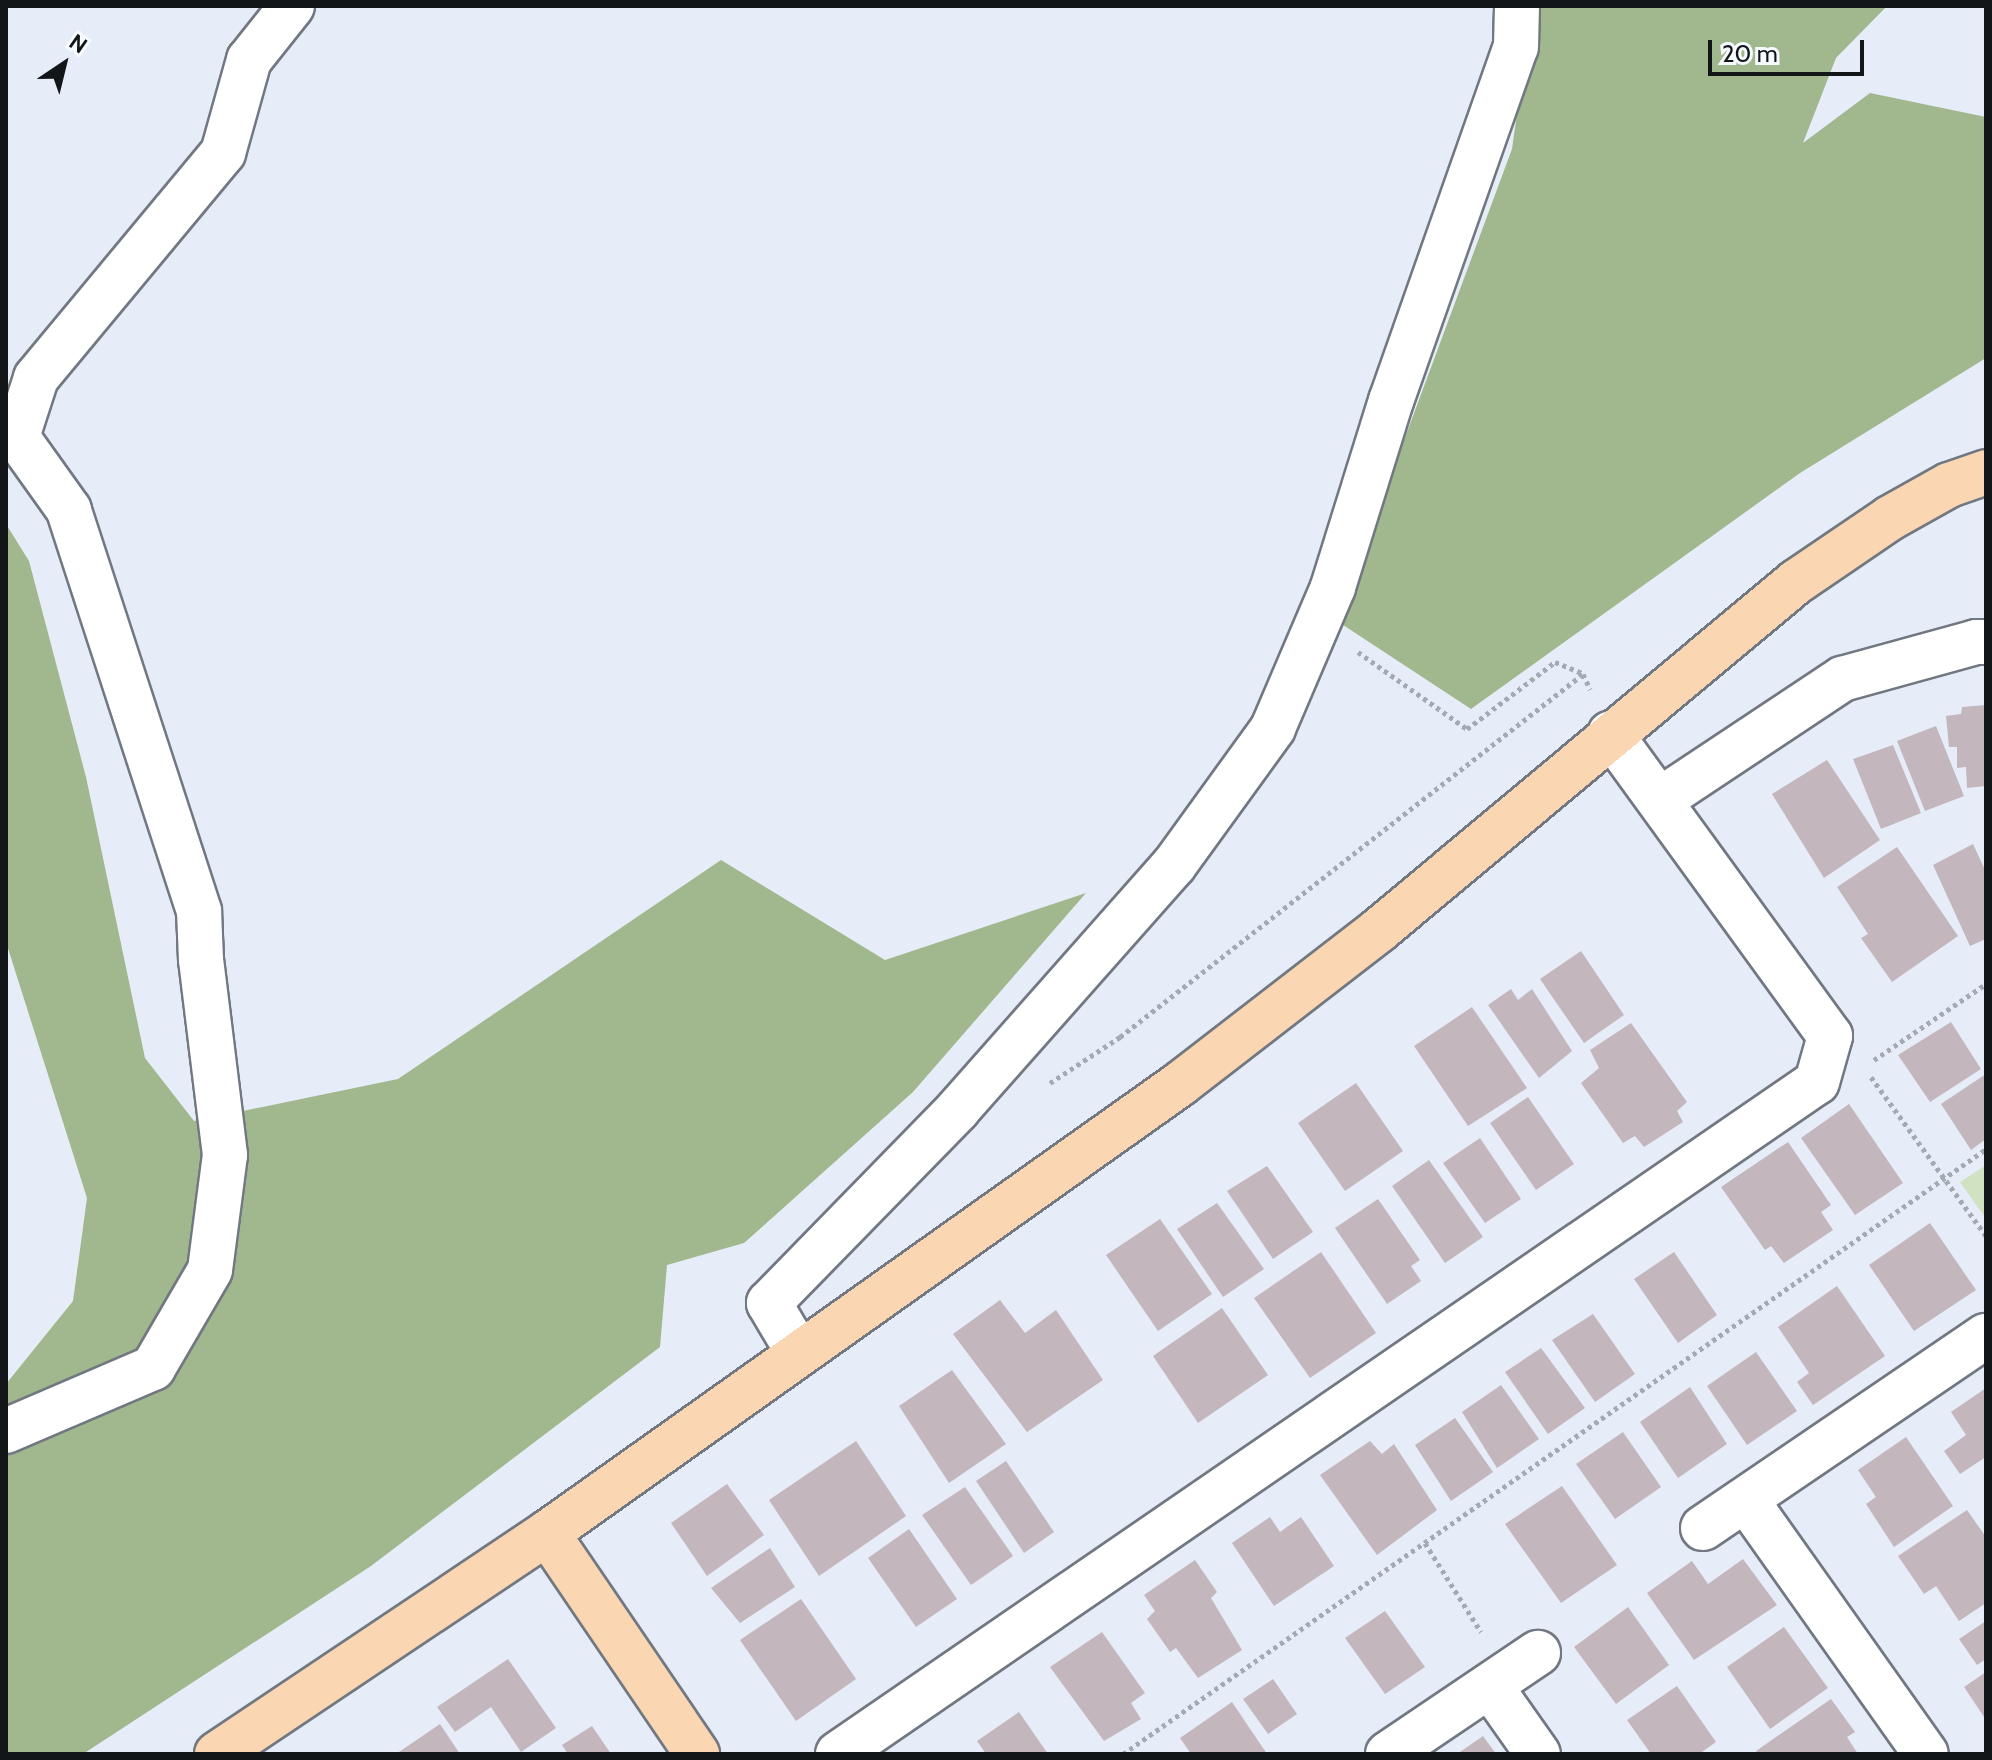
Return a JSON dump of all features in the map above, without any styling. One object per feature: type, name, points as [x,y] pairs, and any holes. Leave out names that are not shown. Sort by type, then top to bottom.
[{"type":"street","points":[[6,1431],[153,1368],[210,1270],[225,1155],[201,960],[199,911],[69,510],[17,437],[36,378],[223,153],[249,60],[292,6]]},
{"type":"street","points":[[798,1352],[769,1303],[958,1109],[1174,865],[1273,728],[1333,587],[1391,401],[1516,47],[1517,6]]},
{"type":"street","points":[[217,1754],[547,1533],[798,1352],[1180,1084],[1379,930],[1610,733],[1796,582],[1890,518],[1949,485],[1986,472]]},
{"type":"street","points":[[1660,800],[1842,679],[1976,642],[1986,642]]},
{"type":"street","points":[[838,1754],[1817,1082],[1830,1036],[1610,733]]},
{"type":"street","points":[[1703,1528],[1986,1336]]},
{"type":"street","points":[[1746,1500],[1926,1754]]},
{"type":"street","points":[[547,1533],[697,1754]]},
{"type":"street","points":[[1388,1754],[1512,1670],[1538,1754]]},
{"type":"path","points":[[1317,624],[1467,729],[1555,662],[1583,674],[1610,733]]},
{"type":"path","points":[[1042,1088],[1120,1037],[1583,674]]},
{"type":"path","points":[[1986,984],[1864,1067],[1986,1236]]},
{"type":"path","points":[[1123,1754],[1986,1149]]},
{"type":"path","points":[[1425,1543],[1512,1670]]},
{"type":"green space","points":[[1532,6],[1887,6],[1836,58],[1803,143],[1870,93],[1986,117],[1986,358],[1800,473],[1471,709],[1337,621],[1512,149]]},
{"type":"green space","points":[[6,524],[29,561],[86,777],[145,1058],[194,1121],[398,1079],[721,860],[885,960],[1086,893],[913,1092],[744,1243],[667,1265],[660,1347],[371,1566],[83,1754],[6,1754],[6,1384],[73,1301],[87,1198],[6,942]]},
{"type":"green space","points":[[1986,1165],[1986,1219],[1960,1182]]},
{"type":"building","points":[[1986,705],[1986,786],[1967,788],[1966,767],[1957,768],[1957,747],[1949,747],[1946,716],[1961,714],[1962,707]]},
{"type":"building","points":[[1936,726],[1964,796],[1925,811],[1897,741]]},
{"type":"building","points":[[1893,745],[1921,813],[1881,829],[1853,759]]},
{"type":"building","points":[[1827,760],[1880,840],[1824,878],[1772,794]]},
{"type":"building","points":[[1973,844],[1986,872],[1986,939],[1970,946],[1933,865]]},
{"type":"building","points":[[1897,847],[1958,936],[1892,982],[1861,938],[1868,934],[1837,887]]},
{"type":"building","points":[[1581,951],[1624,1015],[1584,1043],[1540,979]]},
{"type":"building","points":[[1511,989],[1518,1000],[1532,989],[1572,1051],[1539,1078],[1488,1005]]},
{"type":"building","points":[[1472,1007],[1527,1088],[1468,1126],[1414,1046]]},
{"type":"building","points":[[1951,1022],[1981,1069],[1930,1102],[1898,1055]]},
{"type":"building","points":[[1631,1023],[1687,1102],[1677,1111],[1683,1122],[1644,1147],[1635,1136],[1623,1143],[1581,1083],[1599,1068],[1590,1050]]},
{"type":"building","points":[[1986,1074],[1986,1139],[1971,1150],[1941,1104]]},
{"type":"building","points":[[1356,1083],[1403,1151],[1345,1191],[1298,1123]]},
{"type":"building","points":[[1528,1097],[1574,1164],[1536,1190],[1490,1123]]},
{"type":"building","points":[[1849,1104],[1903,1183],[1855,1215],[1801,1138]]},
{"type":"building","points":[[1480,1138],[1521,1199],[1485,1223],[1443,1163]]},
{"type":"building","points":[[1788,1142],[1831,1205],[1821,1212],[1833,1230],[1784,1263],[1771,1246],[1765,1250],[1721,1187]]},
{"type":"building","points":[[1429,1160],[1483,1237],[1445,1263],[1392,1186]]},
{"type":"building","points":[[1267,1166],[1313,1232],[1273,1259],[1227,1191]]},
{"type":"building","points":[[1378,1199],[1420,1260],[1411,1266],[1421,1281],[1387,1304],[1335,1228]]},
{"type":"building","points":[[1217,1203],[1264,1269],[1223,1297],[1177,1229]]},
{"type":"building","points":[[1160,1219],[1212,1294],[1158,1331],[1106,1255]]},
{"type":"building","points":[[1930,1223],[1976,1290],[1914,1331],[1869,1265]]},
{"type":"building","points":[[1321,1252],[1376,1333],[1310,1378],[1254,1298]]},
{"type":"building","points":[[1674,1252],[1717,1315],[1678,1343],[1634,1279]]},
{"type":"building","points":[[1837,1286],[1885,1356],[1813,1405],[1797,1382],[1809,1373],[1778,1327]]},
{"type":"building","points":[[1000,1300],[1025,1333],[1056,1310],[1103,1380],[1027,1432],[953,1334]]},
{"type":"building","points":[[1222,1308],[1268,1375],[1198,1423],[1153,1356]]},
{"type":"building","points":[[1593,1314],[1635,1374],[1595,1402],[1552,1340]]},
{"type":"building","points":[[1541,1348],[1585,1408],[1548,1434],[1505,1372]]},
{"type":"building","points":[[1756,1352],[1797,1411],[1747,1445],[1707,1386]]},
{"type":"building","points":[[952,1370],[1006,1444],[949,1483],[899,1406]]},
{"type":"building","points":[[1501,1385],[1539,1439],[1497,1468],[1462,1412]]},
{"type":"building","points":[[1690,1387],[1727,1444],[1678,1478],[1640,1422]]},
{"type":"building","points":[[1986,1388],[1986,1457],[1960,1474],[1944,1451],[1966,1435],[1951,1412]]},
{"type":"building","points":[[1455,1418],[1493,1472],[1451,1501],[1415,1445]]},
{"type":"building","points":[[1623,1432],[1661,1487],[1615,1519],[1576,1464]]},
{"type":"building","points":[[1906,1437],[1953,1506],[1894,1547],[1866,1504],[1876,1497],[1858,1470]]},
{"type":"building","points":[[856,1441],[906,1516],[819,1576],[769,1500]]},
{"type":"building","points":[[1370,1441],[1382,1454],[1394,1444],[1437,1510],[1377,1555],[1320,1475]]},
{"type":"building","points":[[1006,1461],[1054,1532],[1024,1553],[976,1481]]},
{"type":"building","points":[[727,1484],[764,1535],[707,1576],[671,1523]]},
{"type":"building","points":[[1562,1486],[1617,1565],[1561,1603],[1505,1524]]},
{"type":"building","points":[[965,1487],[1013,1556],[971,1585],[922,1515]]},
{"type":"building","points":[[1967,1510],[1986,1537],[1986,1603],[1959,1621],[1936,1586],[1924,1594],[1898,1556]]},
{"type":"building","points":[[1270,1517],[1280,1532],[1301,1517],[1334,1566],[1274,1606],[1232,1543]]},
{"type":"building","points":[[909,1529],[957,1599],[916,1627],[868,1558]]},
{"type":"building","points":[[770,1548],[795,1587],[740,1623],[711,1588]]},
{"type":"building","points":[[1743,1559],[1777,1605],[1694,1660],[1647,1593],[1692,1561],[1708,1584]]},
{"type":"building","points":[[1195,1560],[1217,1592],[1211,1598],[1242,1650],[1198,1678],[1176,1648],[1170,1652],[1147,1619],[1155,1611],[1144,1595]]},
{"type":"building","points":[[801,1599],[856,1679],[796,1721],[740,1640]]},
{"type":"building","points":[[1628,1607],[1669,1665],[1616,1704],[1574,1647]]},
{"type":"building","points":[[1385,1611],[1425,1667],[1385,1694],[1345,1638]]},
{"type":"building","points":[[1986,1621],[1986,1659],[1977,1665],[1959,1639]]},
{"type":"building","points":[[1784,1627],[1828,1688],[1770,1729],[1727,1667]]},
{"type":"building","points":[[1102,1632],[1145,1693],[1131,1703],[1141,1719],[1104,1741],[1050,1667]]},
{"type":"building","points":[[508,1659],[556,1728],[521,1752],[491,1707],[455,1732],[437,1707]]},
{"type":"building","points":[[1986,1672],[1986,1720],[1964,1687]]},
{"type":"building","points":[[1273,1679],[1297,1714],[1268,1734],[1243,1699]]},
{"type":"building","points":[[1677,1686],[1716,1742],[1699,1754],[1651,1754],[1627,1720]]},
{"type":"building","points":[[1831,1699],[1855,1732],[1847,1737],[1858,1754],[1758,1754],[1756,1751]]},
{"type":"building","points":[[1232,1702],[1267,1754],[1191,1754],[1180,1738]]},
{"type":"building","points":[[1019,1712],[1048,1754],[986,1754],[977,1741]]},
{"type":"building","points":[[440,1724],[460,1754],[396,1754]]},
{"type":"building","points":[[592,1726],[611,1754],[568,1754],[562,1745]]},
{"type":"building","points":[[1483,1736],[1496,1754],[1457,1754]]}]
